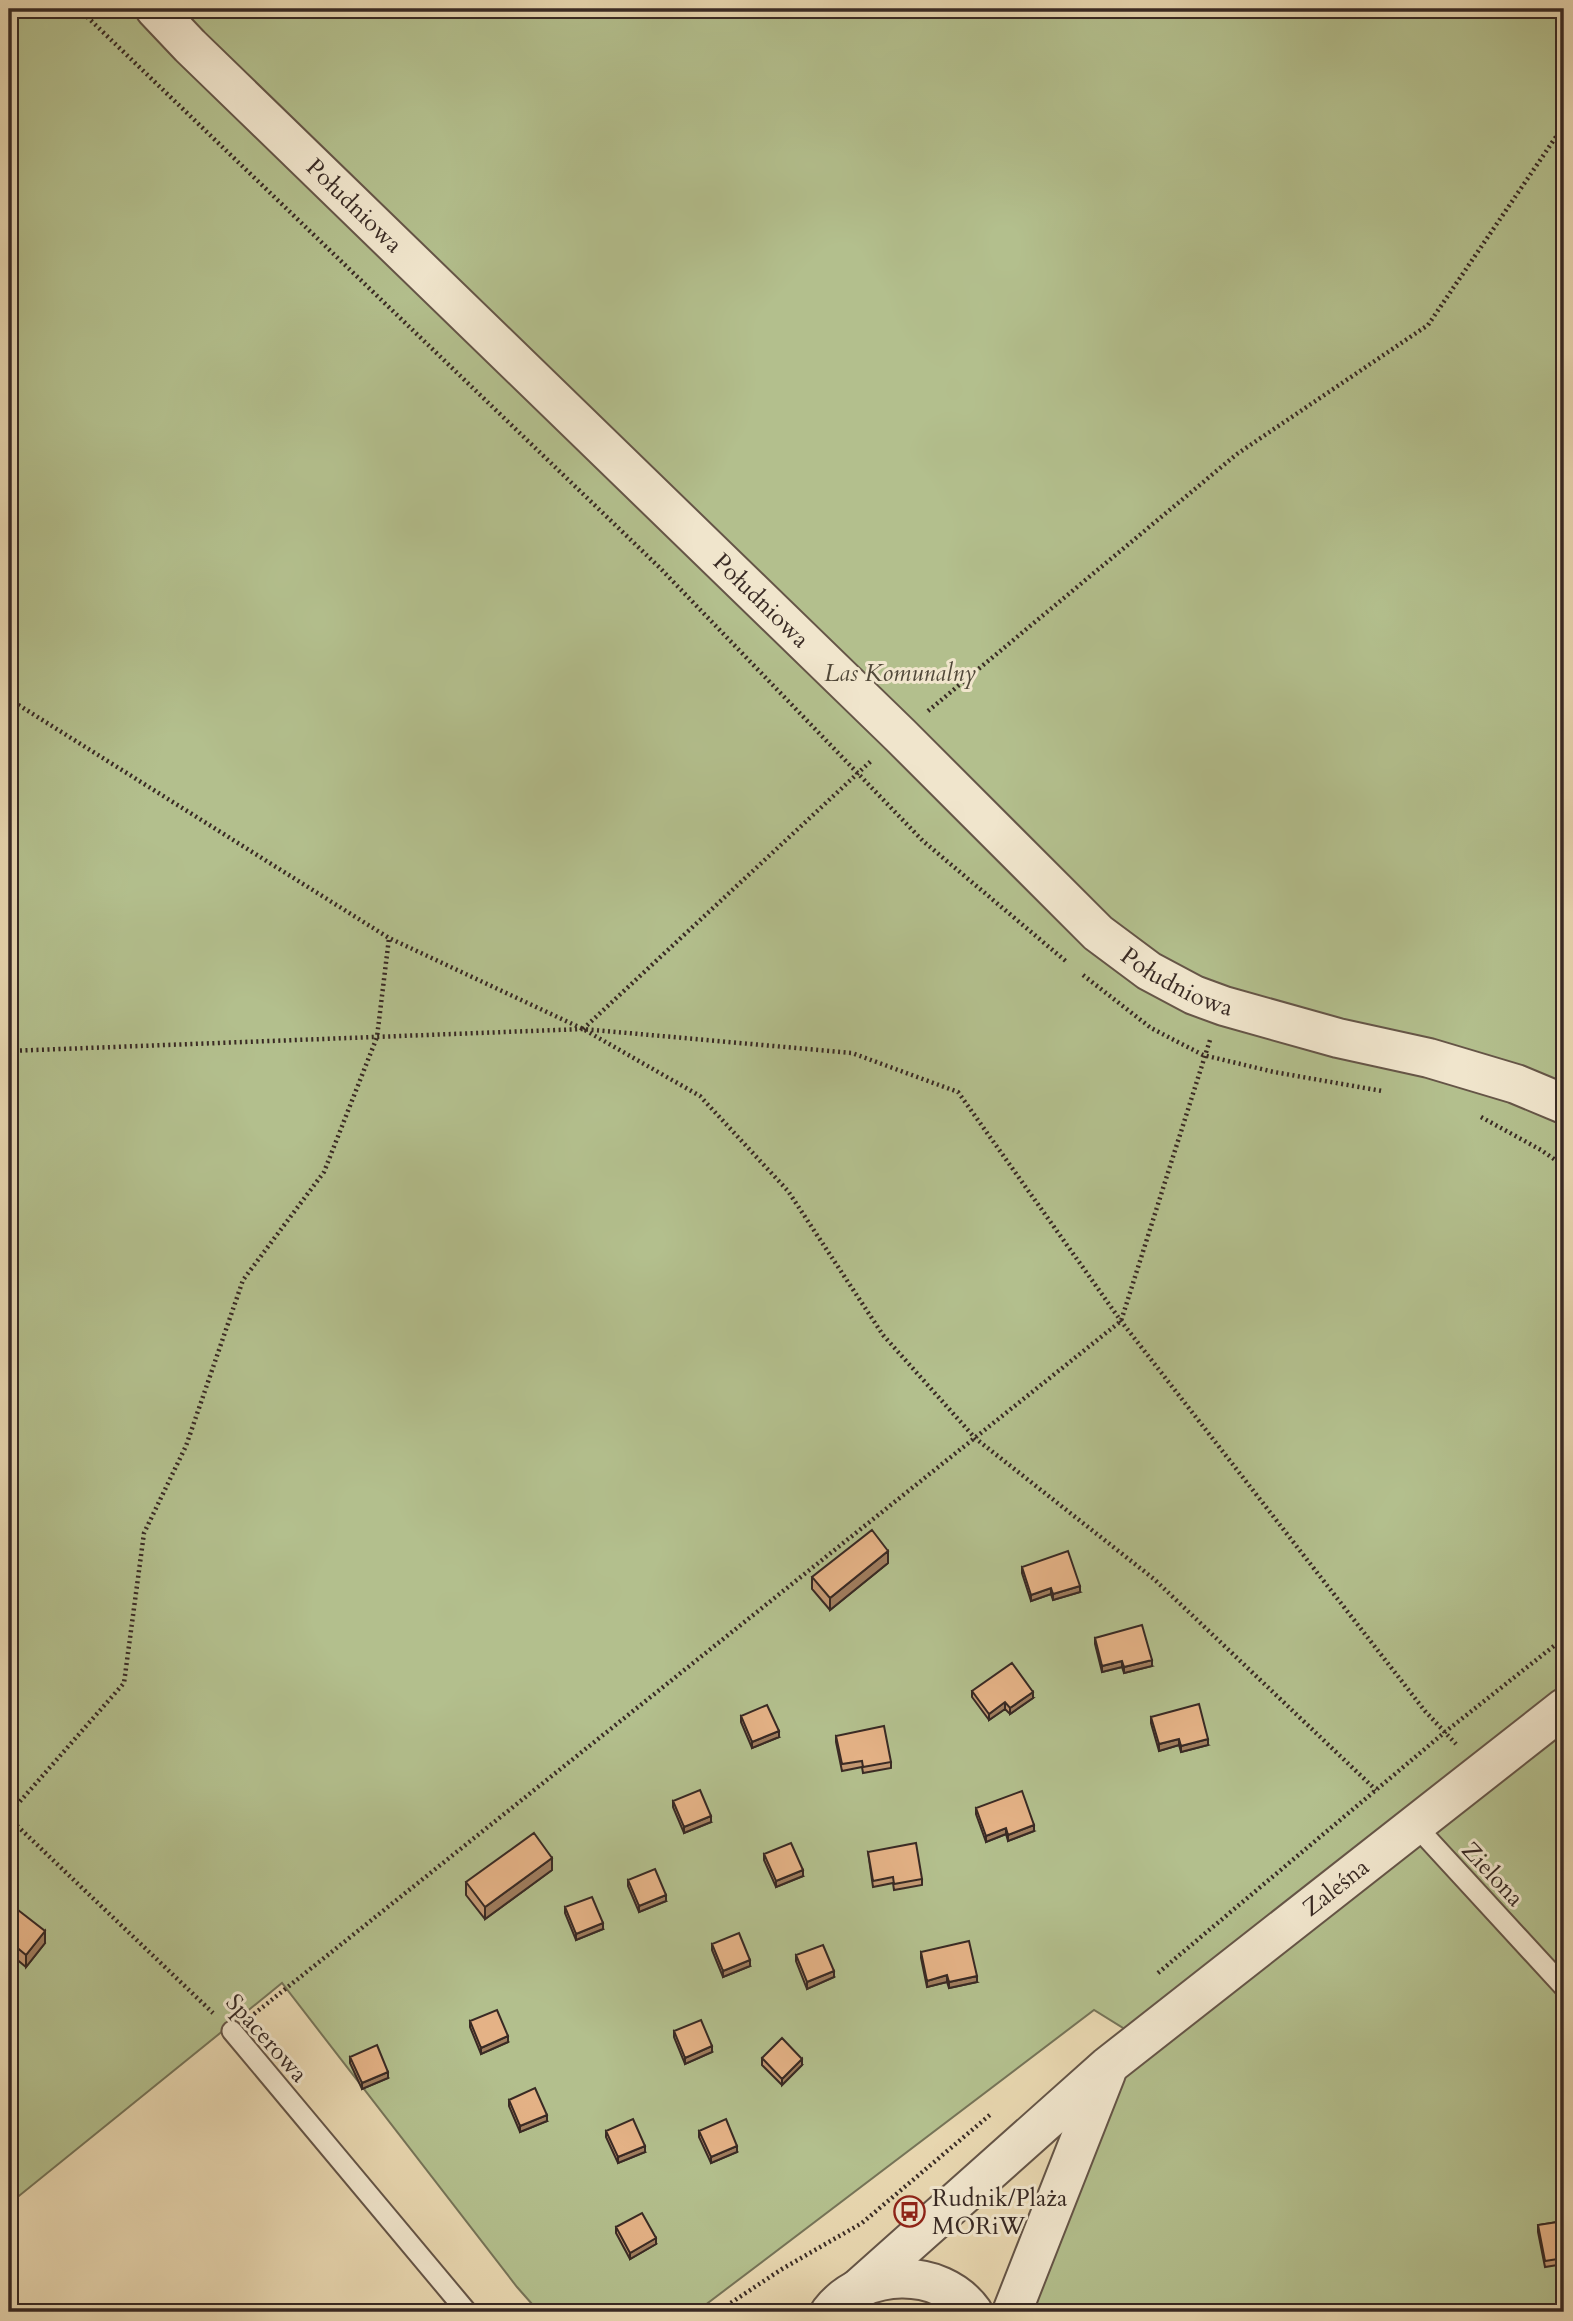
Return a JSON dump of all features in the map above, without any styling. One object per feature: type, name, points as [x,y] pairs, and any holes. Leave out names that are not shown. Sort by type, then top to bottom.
[{"type":"street","name":"Południowa","points":[[155,9],[900,735],[1098,933],[1149,971],[1194,995],[1338,1038],[1429,1058],[1516,1084],[1564,1104]]},
{"type":"street","name":"Zaleśna","points":[[830,2312],[1108,2066],[1564,1708]]},
{"type":"street","points":[[1012,2312],[1108,2066]]},
{"type":"street","name":"Zaleśna","points":[[859,2288],[887,2278],[917,2279],[945,2288],[972,2312]]},
{"type":"lane","name":"Zielona","points":[[1415,1825],[1564,1987]]},
{"type":"lane","name":"Spacerowa","points":[[232,2031],[467,2312]]},
{"type":"path","points":[[583,1028],[900,735],[1237,454],[1428,325],[1564,125]]},
{"type":"path","points":[[9,699],[389,938],[583,1028],[700,1096],[788,1191],[883,1335],[975,1438],[1153,1579],[1376,1790]]},
{"type":"path","points":[[9,1816],[124,1683],[144,1533],[186,1446],[243,1280],[324,1172],[377,1037],[389,938]]},
{"type":"path","points":[[232,2031],[1121,1321],[1203,1055],[1224,1006]]},
{"type":"path","points":[[9,1051],[583,1028],[852,1053],[958,1092],[1121,1321],[1425,1711],[1482,1773]]},
{"type":"path","points":[[1151,1979],[1445,1732],[1564,1638]]},
{"type":"path","name":"Spacerowa","points":[[9,1816],[232,2031]]},
{"type":"path","points":[[718,2312],[782,2269],[862,2223],[1001,2106]]},
{"type":"green space","name":"Las Komunalny","points":[[9,9],[1564,9],[1564,2312],[1033,2312],[1136,2036],[1094,2010],[696,2312],[539,2312],[282,1983],[9,2204]]},
{"type":"building","points":[[872,1530],[888,1551],[830,1598],[812,1577]]},
{"type":"building","points":[[1068,1551],[1080,1586],[1053,1594],[1051,1588],[1031,1595],[1022,1567]]},
{"type":"building","points":[[1142,1625],[1152,1660],[1124,1667],[1122,1661],[1102,1666],[1095,1638]]},
{"type":"building","points":[[1012,1663],[1033,1692],[1010,1708],[1005,1702],[989,1714],[972,1691]]},
{"type":"building","points":[[1199,1704],[1208,1739],[1181,1746],[1179,1739],[1159,1744],[1151,1717]]},
{"type":"building","points":[[767,1705],[779,1731],[752,1742],[741,1716]]},
{"type":"building","points":[[884,1726],[891,1762],[863,1767],[862,1761],[842,1764],[836,1736]]},
{"type":"building","points":[[700,1790],[711,1816],[684,1827],[673,1801]]},
{"type":"building","points":[[1022,1791],[1034,1825],[1008,1835],[1006,1828],[986,1836],[976,1808]]},
{"type":"building","points":[[534,1833],[552,1858],[485,1907],[466,1882]]},
{"type":"building","points":[[791,1843],[803,1870],[776,1881],[764,1854]]},
{"type":"building","points":[[916,1843],[922,1879],[894,1884],[893,1877],[873,1881],[868,1852]]},
{"type":"building","points":[[655,1869],[666,1895],[639,1906],[628,1880]]},
{"type":"building","points":[[592,1897],[603,1923],[576,1934],[565,1907]]},
{"type":"building","points":[[9,1903],[45,1931],[26,1955],[9,1941]]},
{"type":"building","points":[[739,1933],[750,1960],[723,1971],[712,1944]]},
{"type":"building","points":[[969,1941],[977,1976],[949,1982],[947,1975],[927,1981],[921,1952]]},
{"type":"building","points":[[823,1945],[834,1971],[807,1982],[796,1955]]},
{"type":"building","points":[[497,2010],[508,2036],[481,2048],[470,2021]]},
{"type":"building","points":[[701,2020],[712,2046],[685,2058],[674,2031]]},
{"type":"building","points":[[782,2038],[802,2059],[782,2079],[762,2058]]},
{"type":"building","points":[[377,2045],[388,2072],[362,2083],[350,2057]]},
{"type":"building","points":[[9,2066],[14,2084],[9,2086]]},
{"type":"building","points":[[535,2088],[547,2115],[520,2126],[509,2100]]},
{"type":"building","points":[[633,2119],[645,2146],[618,2157],[606,2131]]},
{"type":"building","points":[[726,2119],[737,2146],[711,2157],[699,2131]]},
{"type":"building","points":[[642,2213],[656,2238],[630,2253],[616,2227]]},
{"type":"building","points":[[1564,2221],[1564,2258],[1545,2261],[1538,2225]]},
{"type":"place","name":"Rudnik/Plaża MORiW","points":[[909,2212]]}]
